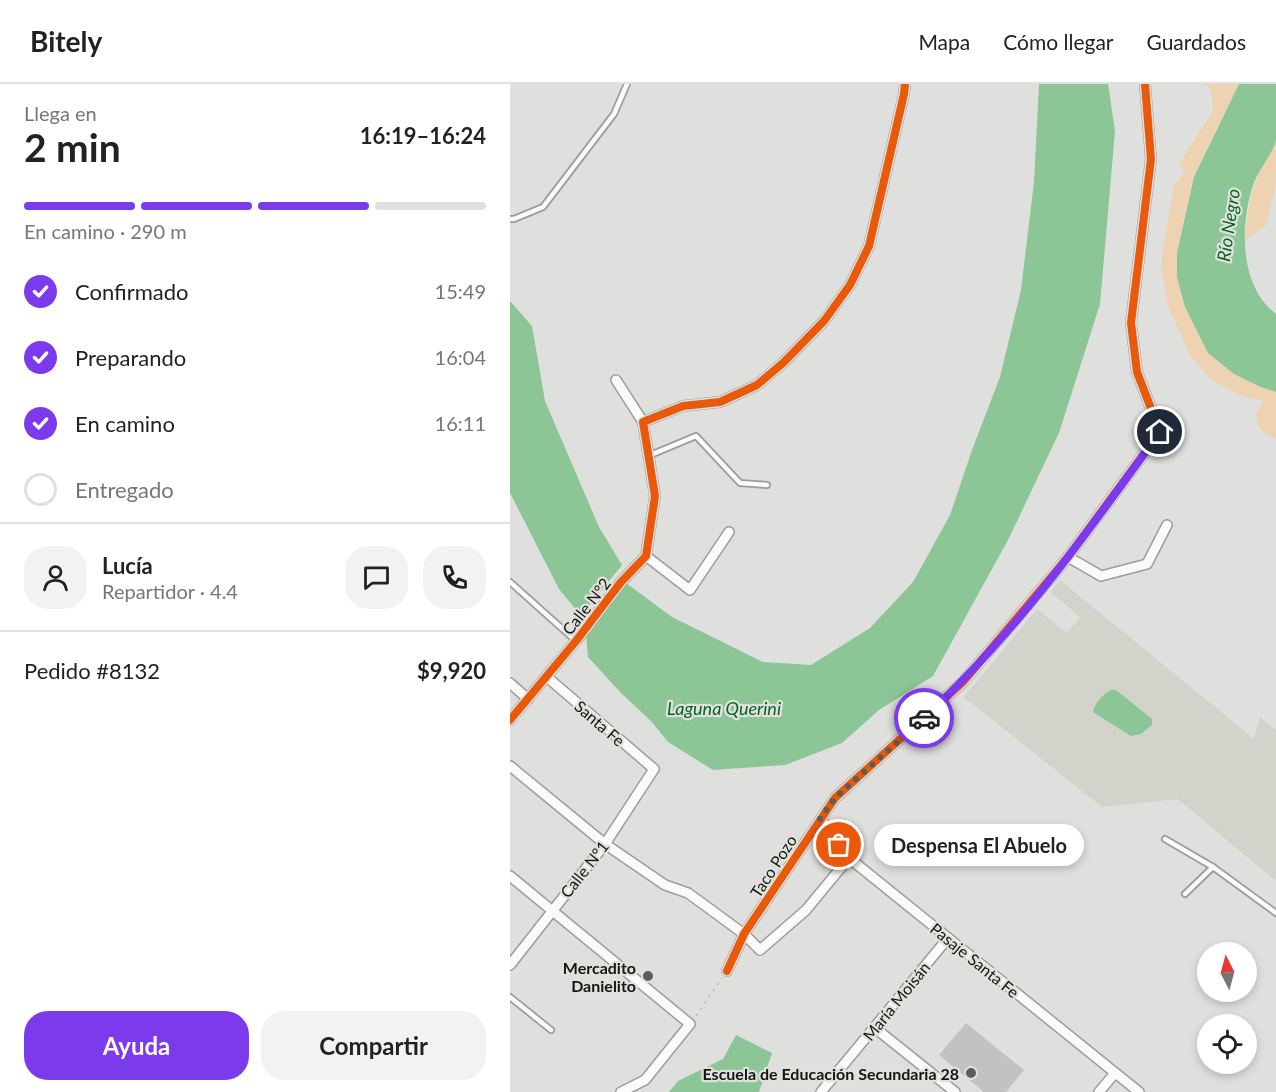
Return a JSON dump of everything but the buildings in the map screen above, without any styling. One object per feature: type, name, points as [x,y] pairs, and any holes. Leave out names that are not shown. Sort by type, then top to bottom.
[{"type":"street","points":[[644,422],[683,406],[720,402],[757,385],[783,363],[824,321],[850,285],[868,246],[904,94],[904,84]]},
{"type":"street","name":"Taco Pozo","points":[[727,971],[744,934],[835,798],[963,682],[1068,557],[1160,432],[1137,372],[1131,323],[1151,159],[1144,84]]},
{"type":"street","points":[[616,380],[644,422],[655,496],[646,556],[690,590],[729,532]]},
{"type":"street","points":[[1068,557],[1101,576],[1147,564],[1167,525]]},
{"type":"street","name":"Calle N°2","points":[[510,720],[576,641],[621,582],[646,556]]},
{"type":"street","name":"Santa Fe","points":[[547,677],[654,769]]},
{"type":"street","points":[[510,683],[528,699]]},
{"type":"street","points":[[510,766],[604,844],[665,885],[688,893],[744,934],[760,950],[806,910],[849,858]]},
{"type":"street","name":"Calle N°1","points":[[510,965],[604,844],[654,769]]},
{"type":"street","name":"Pasaje Santa Fe","points":[[820,819],[849,858],[1139,1092]]},
{"type":"street","points":[[510,876],[690,1024],[645,1080],[621,1092]]},
{"type":"street","name":"María Moisán","points":[[821,1092],[948,938]]},
{"type":"street","points":[[875,1028],[955,1092]]},
{"type":"street","points":[[1100,1092],[1114,1073]]},
{"type":"lane","points":[[510,219],[543,207],[614,114],[627,84]]},
{"type":"lane","points":[[648,456],[696,436],[740,483],[767,485]]},
{"type":"lane","points":[[510,582],[576,641]]},
{"type":"lane","points":[[1165,839],[1213,867],[1276,913]]},
{"type":"lane","points":[[1185,894],[1213,867]]},
{"type":"lane","points":[[510,997],[551,1030]]},
{"type":"path","points":[[690,1024],[727,971]]},
{"type":"shaded area","points":[[1205,84],[1239,84],[1194,177],[1177,253],[1177,277],[1261,387],[1276,392],[1276,440],[1259,429],[1256,414],[1264,401],[1241,396],[1212,380],[1191,357],[1168,307],[1161,268],[1163,246],[1174,186],[1185,171],[1179,164],[1213,111],[1211,89]]},
{"type":"shaded area","points":[[1276,141],[1276,185],[1266,226],[1245,240],[1253,188]]},
{"type":"shaded area","points":[[1060,580],[1254,739],[1260,717],[1276,730],[1276,881],[1178,799],[1102,807],[964,697],[1037,609],[1067,633],[1080,617],[1050,592]]},
{"type":"water","name":"Laguna Querini","points":[[1039,84],[1108,84],[1115,131],[1100,304],[1059,433],[1008,540],[933,676],[879,710],[842,743],[785,765],[713,770],[668,742],[652,722],[621,693],[588,657],[586,634],[626,583],[672,617],[763,662],[811,665],[870,628],[913,582],[950,515],[1000,377],[1021,290],[1034,182]]},
{"type":"water","name":"Río Negro","points":[[1239,84],[1276,84],[1276,140],[1253,185],[1246,218],[1245,236],[1249,271],[1255,288],[1276,314],[1276,392],[1234,374],[1208,353],[1185,307],[1177,277],[1177,253],[1194,177]]},
{"type":"water","points":[[510,301],[532,326],[545,401],[599,527],[622,565],[586,609],[577,611],[559,589],[510,493]]},
{"type":"water","points":[[1111,690],[1116,690],[1152,719],[1152,725],[1141,734],[1131,736],[1093,712],[1099,700]]},
{"type":"water","points":[[736,1035],[772,1053],[759,1092],[669,1092],[678,1081],[723,1059]]},
{"type":"cycle path","points":[[510,720],[576,641],[621,582],[646,556],[655,496],[643,422],[683,406],[720,402],[757,385],[783,363],[824,321],[850,285],[869,246],[905,84]]},
{"type":"cycle path","points":[[727,971],[744,934],[835,798],[963,682],[1068,557],[1160,432],[1137,372],[1131,323],[1151,159],[1145,84]]},
{"type":"way so far","points":[[839,845],[820,819],[835,798],[924,718]]},
{"type":"place","name":"Despensa El Abuelo","points":[[839,845]]},
{"type":"place","name":"Mercadito Danielito","points":[[648,976]]},
{"type":"place","name":"Escuela de Educación Secundaria 28","points":[[971,1073]]},
{"type":"route","points":[[924,718],[963,682],[1068,557],[1160,432]]}]
